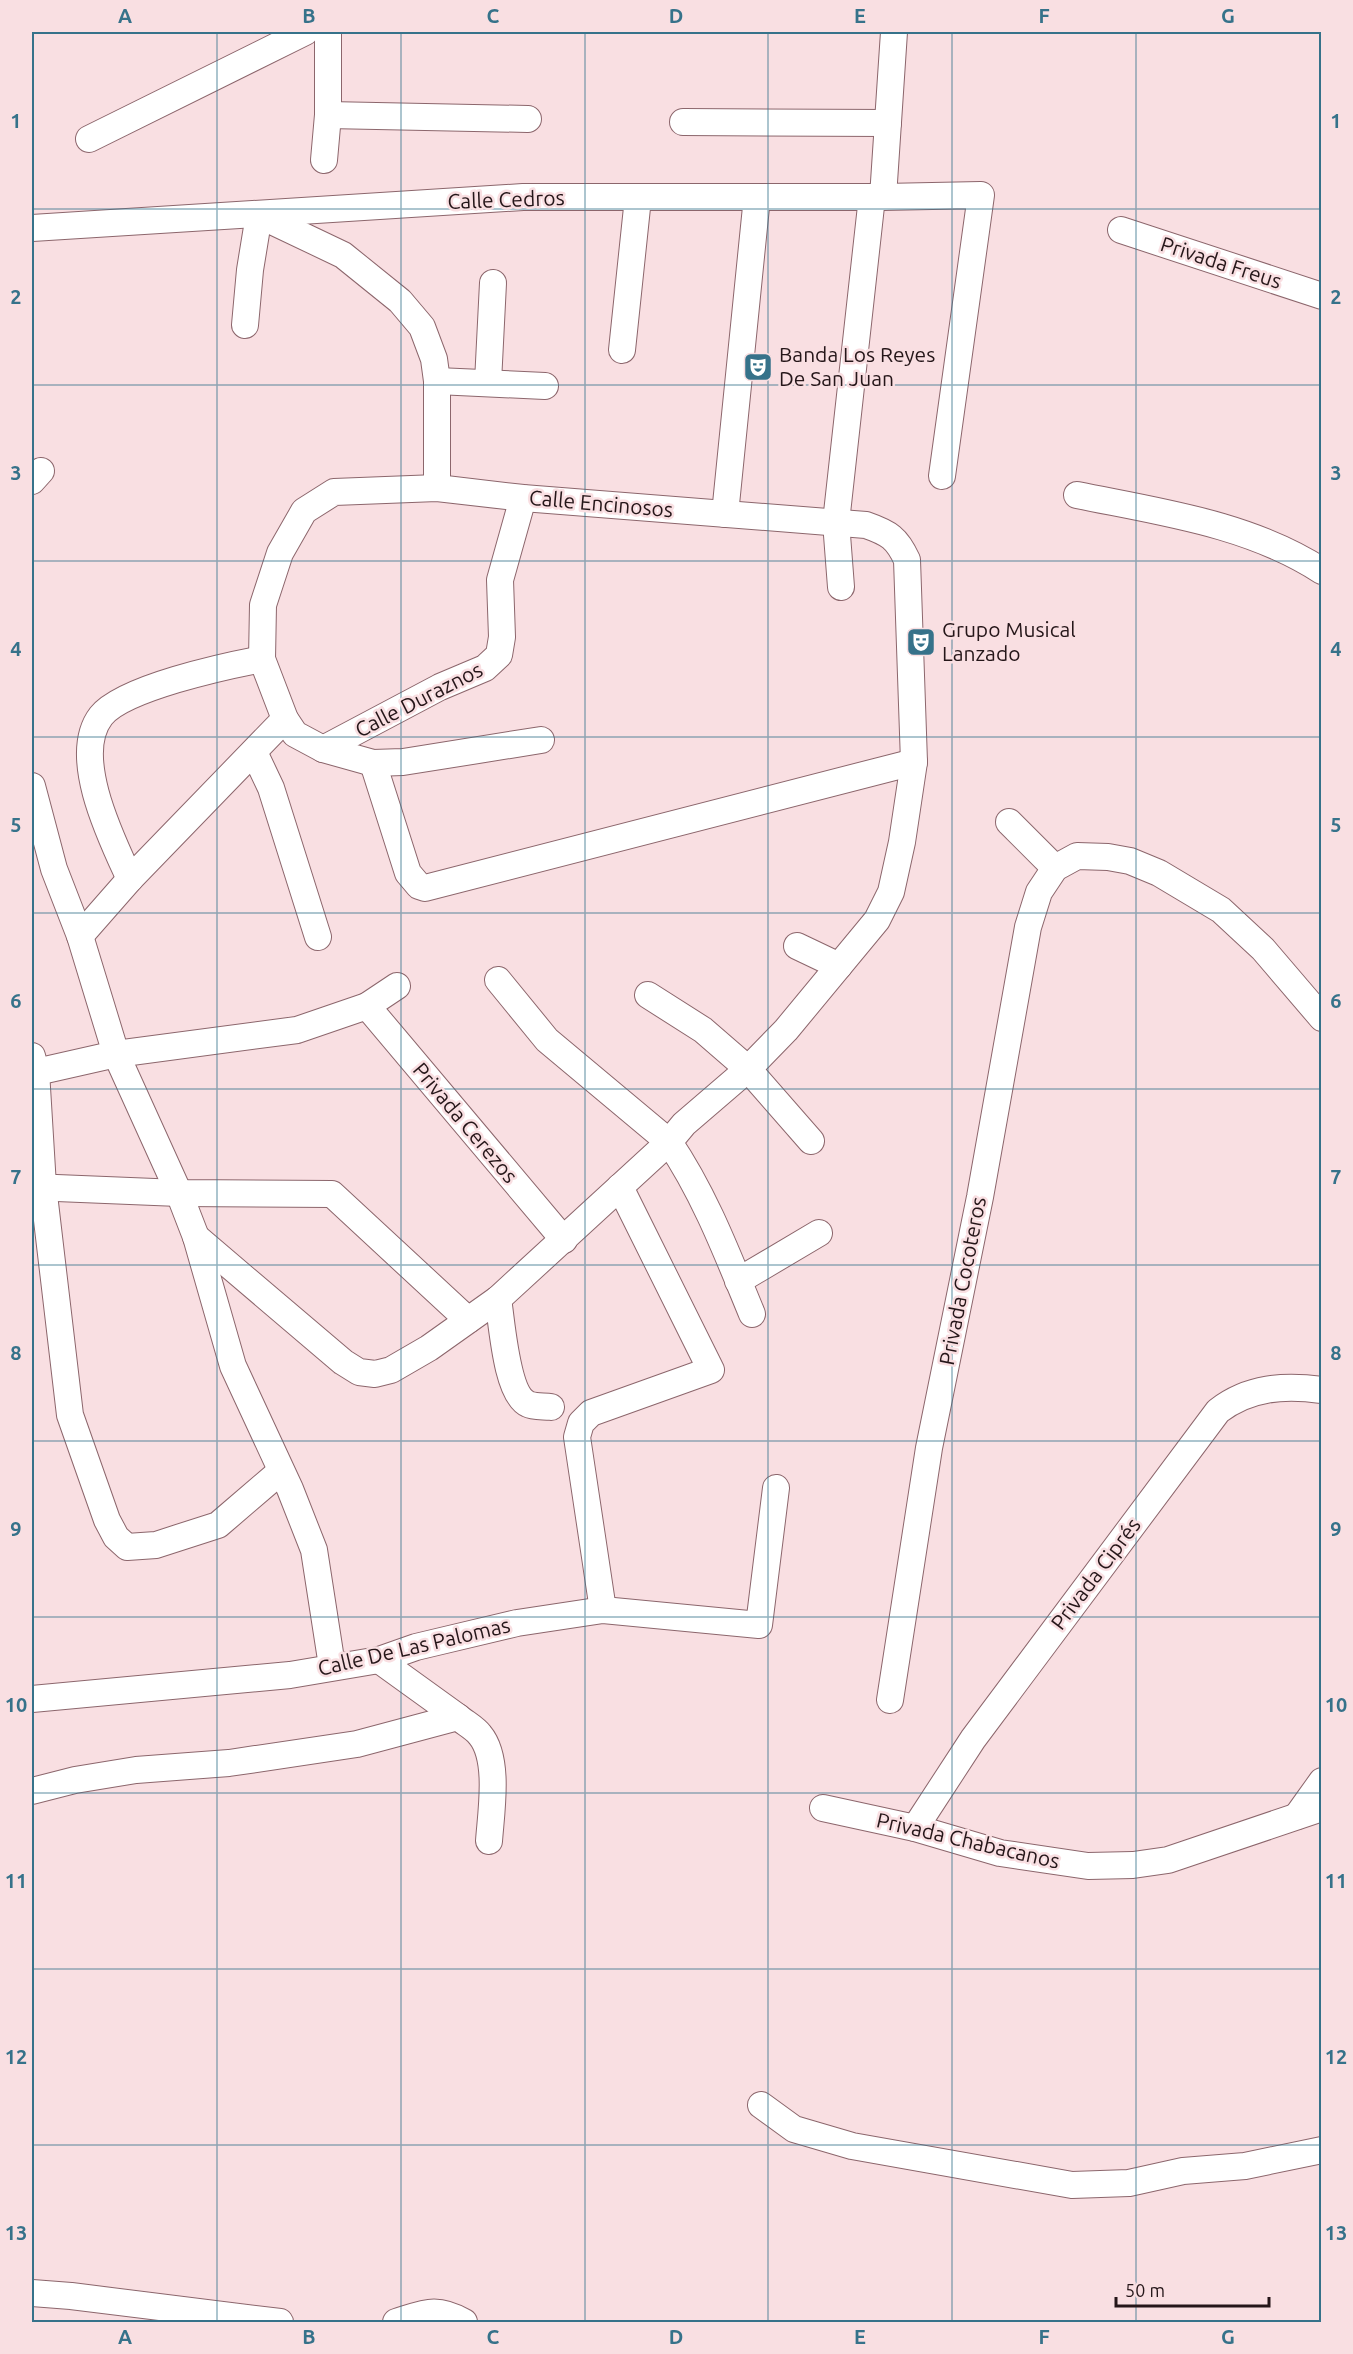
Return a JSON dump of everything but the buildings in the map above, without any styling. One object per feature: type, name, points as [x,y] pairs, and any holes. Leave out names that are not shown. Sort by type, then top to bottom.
[{"type":"street","points":[[89,140],[305,32]]},
{"type":"street","points":[[324,160],[328,32]]},
{"type":"street","points":[[841,586],[836,522],[888,123],[894,32]]},
{"type":"street","points":[[327,115],[528,119]]},
{"type":"street","points":[[683,122],[888,123]]},
{"type":"street","name":"Calle Cedros","points":[[32,228],[523,197],[981,195],[942,476]]},
{"type":"street","points":[[725,514],[757,197]]},
{"type":"street","points":[[622,350],[639,198]]},
{"type":"street","points":[[245,325],[250,270],[259,215],[343,255],[400,301],[422,327],[434,359],[438,381],[437,488]]},
{"type":"street","name":"Privada Freus","points":[[1121,230],[1322,296]]},
{"type":"street","points":[[488,382],[493,283]]},
{"type":"street","points":[[438,381],[545,386]]},
{"type":"street","name":"Calle Encinosos","points":[[196,1237],[343,1362],[359,1372],[375,1374],[391,1370],[429,1348],[498,1299],[669,1142],[684,1124],[748,1068],[786,1030],[877,920],[891,892],[902,842],[914,762],[907,560],[899,544],[885,531],[866,525],[523,498],[437,488],[334,492],[304,511],[280,553],[263,605],[262,659],[285,719]]},
{"type":"street","points":[[1077,495],[1219,525],[1297,555],[1322,571]]},
{"type":"street","name":"Calle Duraznos","points":[[323,749],[441,687],[484,668],[499,655],[502,637],[500,580],[523,498]]},
{"type":"street","points":[[130,879],[100,806],[88,759],[92,734],[101,716],[119,700],[208,669],[262,659]]},
{"type":"street","points":[[80,936],[130,879],[285,719],[296,734],[311,744],[373,763],[403,762],[541,740]]},
{"type":"street","points":[[254,752],[271,788],[318,937]]},
{"type":"street","points":[[373,763],[408,873],[419,886],[432,887],[527,860],[914,762]]},
{"type":"street","points":[[32,786],[54,869],[80,936],[116,1054],[179,1193],[196,1237],[232,1366],[281,1471],[314,1550],[332,1666]]},
{"type":"street","points":[[1009,822],[1055,868],[1077,856],[1108,857],[1130,861],[1159,873],[1221,910],[1263,949],[1322,1018]]},
{"type":"street","name":"Privada Cocoteros","points":[[890,1700],[929,1448],[980,1197],[1028,927],[1039,892],[1055,868]]},
{"type":"street","points":[[797,946],[839,966]]},
{"type":"street","points":[[498,980],[547,1040],[669,1142],[683,1162],[708,1213],[752,1314]]},
{"type":"street","points":[[281,1471],[218,1525],[156,1545],[127,1547],[116,1537],[107,1520],[70,1415],[37,1186],[33,1067],[297,1030],[367,1006],[398,986]]},
{"type":"street","points":[[648,995],[703,1030],[748,1068],[811,1141]]},
{"type":"street","name":"Privada Cerezos","points":[[367,1006],[564,1240]]},
{"type":"street","points":[[37,1186],[179,1193],[333,1194],[468,1320]]},
{"type":"street","points":[[603,1610],[578,1437],[581,1423],[591,1413],[711,1370],[620,1187]]},
{"type":"street","points":[[738,1281],[819,1233]]},
{"type":"street","points":[[498,1299],[511,1378],[518,1396],[528,1404],[551,1407]]},
{"type":"street","name":"Privada Ciprés","points":[[915,1828],[973,1739],[1218,1411],[1240,1397],[1272,1388],[1322,1390]]},
{"type":"street","name":"Calle De Las Palomas","points":[[32,1699],[290,1675],[332,1666],[379,1660],[416,1647],[517,1623],[603,1610],[759,1625],[776,1488]]},
{"type":"street","points":[[379,1660],[481,1735],[489,1754],[493,1773],[489,1841]]},
{"type":"street","points":[[32,1791],[75,1780],[136,1770],[229,1763],[357,1744],[458,1717]]},
{"type":"street","points":[[1297,1816],[1322,1781]]},
{"type":"street","name":"Privada Chabacanos","points":[[823,1808],[915,1828],[1000,1852],[1045,1861],[1088,1866],[1133,1865],[1168,1860],[1322,1808]]},
{"type":"street","points":[[761,2105],[794,2129],[852,2146],[1072,2185],[1129,2183],[1183,2171],[1245,2166],[1322,2150]]},
{"type":"street","points":[[32,2293],[280,2322]]},
{"type":"street","points":[[396,2322],[425,2313],[443,2312],[464,2322]]},
{"type":"place","name":"Banda Los Reyes De San Juan","points":[[758,367]]},
{"type":"place","name":"Grupo Musical Lanzado","points":[[921,642]]}]
